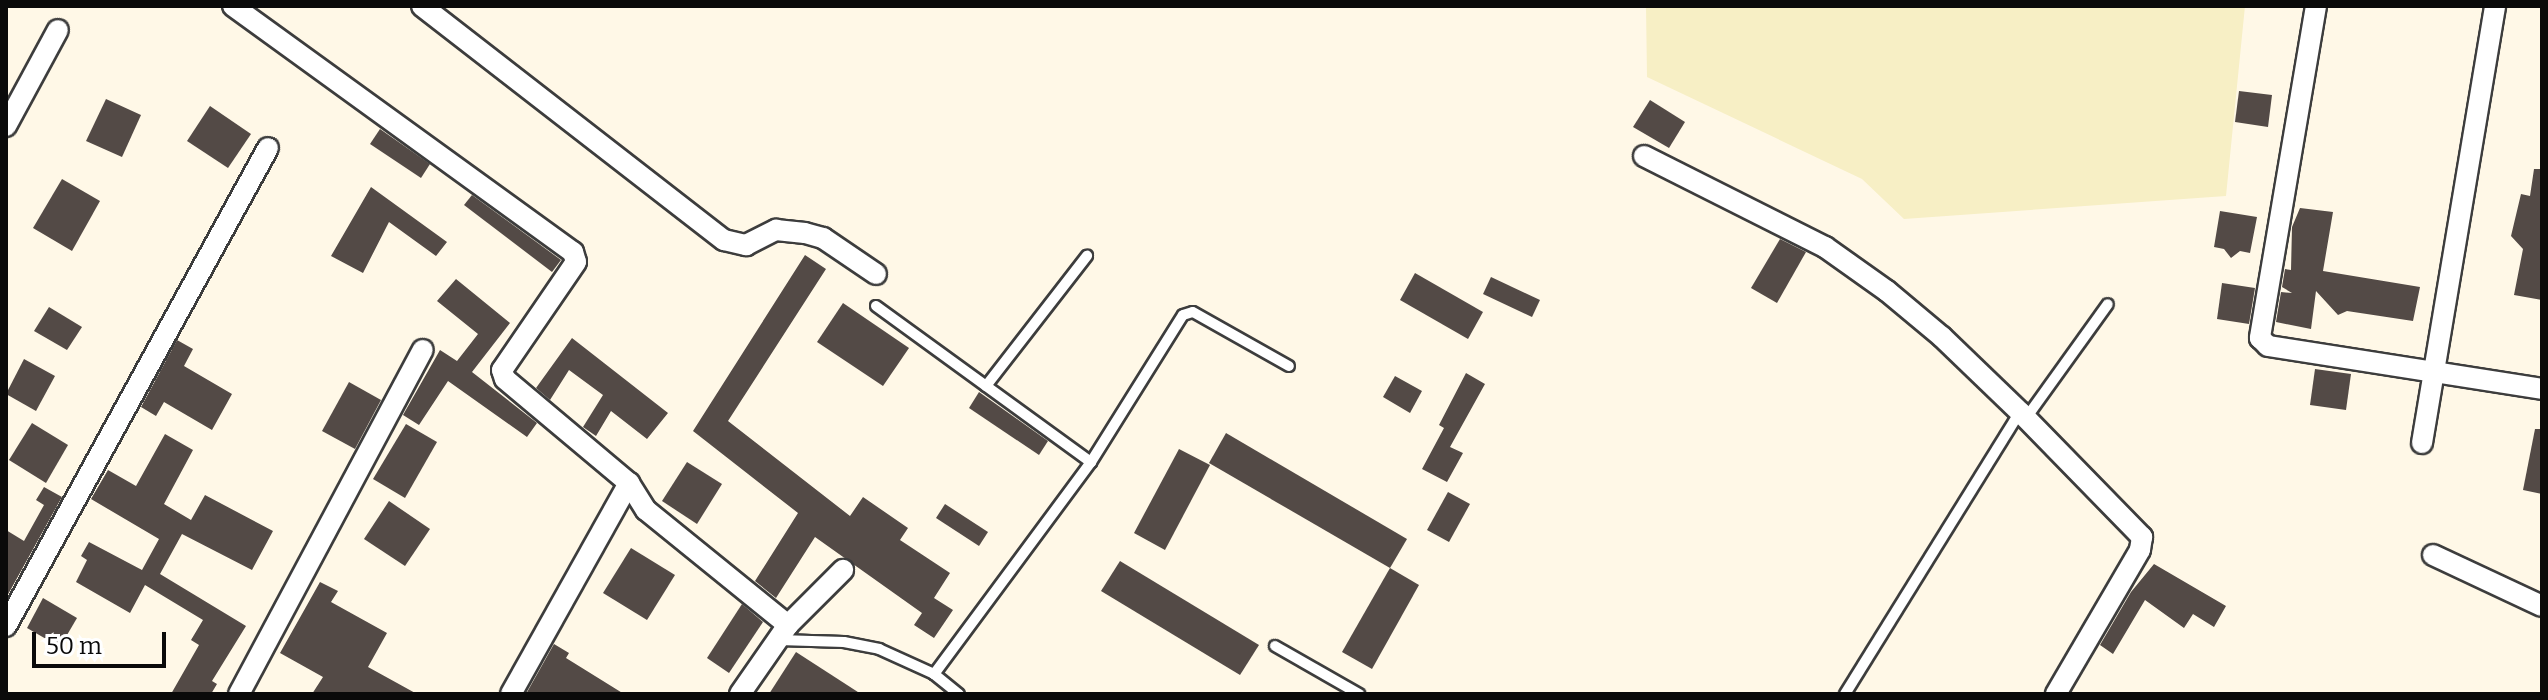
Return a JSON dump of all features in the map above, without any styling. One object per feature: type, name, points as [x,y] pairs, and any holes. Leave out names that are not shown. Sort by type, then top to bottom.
[{"type":"street","points":[[233,6],[573,252],[576,262],[502,375],[629,483],[646,510],[782,632]]},
{"type":"street","points":[[422,6],[724,240],[746,245],[776,230],[805,233],[823,238],[876,274]]},
{"type":"street","points":[[2316,6],[2260,338],[2268,346],[2433,369],[2542,389]]},
{"type":"street","points":[[2422,443],[2495,6]]},
{"type":"street","points":[[6,126],[58,30]]},
{"type":"street","points":[[6,626],[268,148]]},
{"type":"street","points":[[1644,156],[1825,247],[1887,291],[1942,337],[2023,415],[2142,537],[2140,550],[2056,694]]},
{"type":"street","points":[[239,694],[423,350]]},
{"type":"street","points":[[511,694],[629,483]]},
{"type":"street","points":[[2433,555],[2542,606]]},
{"type":"street","points":[[740,694],[782,632],[843,570]]},
{"type":"lane","points":[[986,386],[1087,256]]},
{"type":"lane","points":[[1845,694],[2023,415],[2108,304]]},
{"type":"lane","points":[[876,306],[1091,462]]},
{"type":"lane","points":[[934,674],[1091,462],[1183,315],[1193,312],[1289,366]]},
{"type":"lane","points":[[782,632],[879,649],[934,674],[959,694]]},
{"type":"lane","points":[[1275,646],[1359,694]]},
{"type":"shaded area","points":[[1646,6],[2245,6],[2226,196],[1904,219],[1862,179],[1647,77]]},
{"type":"building","points":[[2239,91],[2272,95],[2268,127],[2235,122]]},
{"type":"building","points":[[106,99],[141,115],[122,157],[86,141]]},
{"type":"building","points":[[1650,100],[1685,122],[1669,148],[1633,127]]},
{"type":"building","points":[[210,106],[251,134],[228,168],[187,141]]},
{"type":"building","points":[[380,129],[430,164],[421,178],[370,144]]},
{"type":"building","points":[[2534,169],[2542,169],[2542,300],[2514,295],[2523,249],[2511,236],[2521,194],[2530,196]]},
{"type":"building","points":[[62,179],[100,201],[72,251],[33,228]]},
{"type":"building","points":[[371,187],[447,242],[436,256],[389,222],[363,273],[331,256]]},
{"type":"building","points":[[472,195],[561,260],[552,272],[464,205]]},
{"type":"building","points":[[2300,208],[2333,212],[2323,271],[2420,287],[2413,321],[2347,311],[2338,315],[2316,291],[2311,329],[2276,322],[2281,292],[2292,293],[2282,287],[2285,269],[2291,270],[2292,227]]},
{"type":"building","points":[[2220,211],[2257,217],[2250,253],[2240,251],[2231,258],[2224,249],[2214,247]]},
{"type":"building","points":[[1780,239],[1806,252],[1777,303],[1751,288]]},
{"type":"building","points":[[805,255],[826,269],[728,421],[850,516],[863,497],[908,528],[900,540],[950,573],[934,598],[953,610],[934,638],[914,625],[922,613],[815,537],[776,598],[755,581],[798,513],[693,431]]},
{"type":"building","points":[[1415,273],[1483,312],[1468,339],[1400,300]]},
{"type":"building","points":[[1491,277],[1540,300],[1532,317],[1483,294]]},
{"type":"building","points":[[456,279],[510,323],[472,372],[537,423],[527,437],[448,381],[419,425],[403,415],[440,350],[457,361],[478,334],[437,301]]},
{"type":"building","points":[[2222,283],[2255,288],[2249,324],[2217,319]]},
{"type":"building","points":[[843,303],[909,348],[883,386],[817,342]]},
{"type":"building","points":[[49,307],[82,327],[67,350],[34,331]]},
{"type":"building","points":[[572,338],[668,413],[647,439],[611,411],[596,436],[583,427],[603,395],[569,370],[550,400],[536,388]]},
{"type":"building","points":[[177,340],[193,349],[184,366],[232,394],[212,430],[164,402],[156,416],[141,407]]},
{"type":"building","points":[[24,359],[55,376],[36,411],[6,394]]},
{"type":"building","points":[[2315,369],[2351,374],[2346,410],[2310,405]]},
{"type":"building","points":[[1466,373],[1485,384],[1450,447],[1463,453],[1447,482],[1422,469],[1444,428],[1439,425]]},
{"type":"building","points":[[1395,376],[1422,391],[1410,413],[1383,397]]},
{"type":"building","points":[[349,382],[381,400],[355,449],[322,431]]},
{"type":"building","points":[[979,392],[1048,441],[1039,455],[969,408]]},
{"type":"building","points":[[32,423],[68,445],[46,483],[9,460]]},
{"type":"building","points":[[406,424],[437,442],[405,498],[373,479]]},
{"type":"building","points":[[2535,429],[2542,429],[2542,494],[2523,490]]},
{"type":"building","points":[[1226,433],[1407,539],[1390,568],[1209,463]]},
{"type":"building","points":[[165,434],[193,450],[164,504],[191,520],[205,495],[273,531],[252,570],[182,534],[160,574],[246,626],[212,681],[217,684],[211,694],[171,694],[199,645],[191,640],[203,620],[145,585],[130,613],[76,582],[87,560],[81,556],[89,542],[142,570],[159,539],[91,499],[108,470],[136,486]]},
{"type":"building","points":[[1179,449],[1210,465],[1165,550],[1134,533]]},
{"type":"building","points":[[687,462],[722,484],[697,524],[662,501]]},
{"type":"building","points":[[44,487],[62,497],[6,598],[6,530],[24,541],[44,505],[36,500]]},
{"type":"building","points":[[1448,492],[1470,504],[1449,542],[1427,530]]},
{"type":"building","points":[[389,501],[430,529],[405,566],[364,539]]},
{"type":"building","points":[[945,504],[988,532],[979,546],[936,518]]},
{"type":"building","points":[[631,548],[675,575],[647,620],[603,593]]},
{"type":"building","points":[[1120,561],[1259,645],[1240,675],[1101,591]]},
{"type":"building","points":[[2154,564],[2226,606],[2214,627],[2193,614],[2184,628],[2145,600],[2113,654],[2100,645],[2131,592]]},
{"type":"building","points":[[1390,568],[1419,585],[1372,669],[1342,652]]},
{"type":"building","points":[[320,582],[338,591],[331,602],[387,633],[368,667],[417,694],[312,694],[323,677],[280,653]]},
{"type":"building","points":[[43,598],[77,618],[60,647],[27,628]]},
{"type":"building","points":[[742,604],[763,622],[729,673],[707,658]]},
{"type":"building","points":[[554,644],[569,653],[566,658],[624,694],[526,694]]},
{"type":"building","points":[[796,652],[861,694],[769,694]]}]
